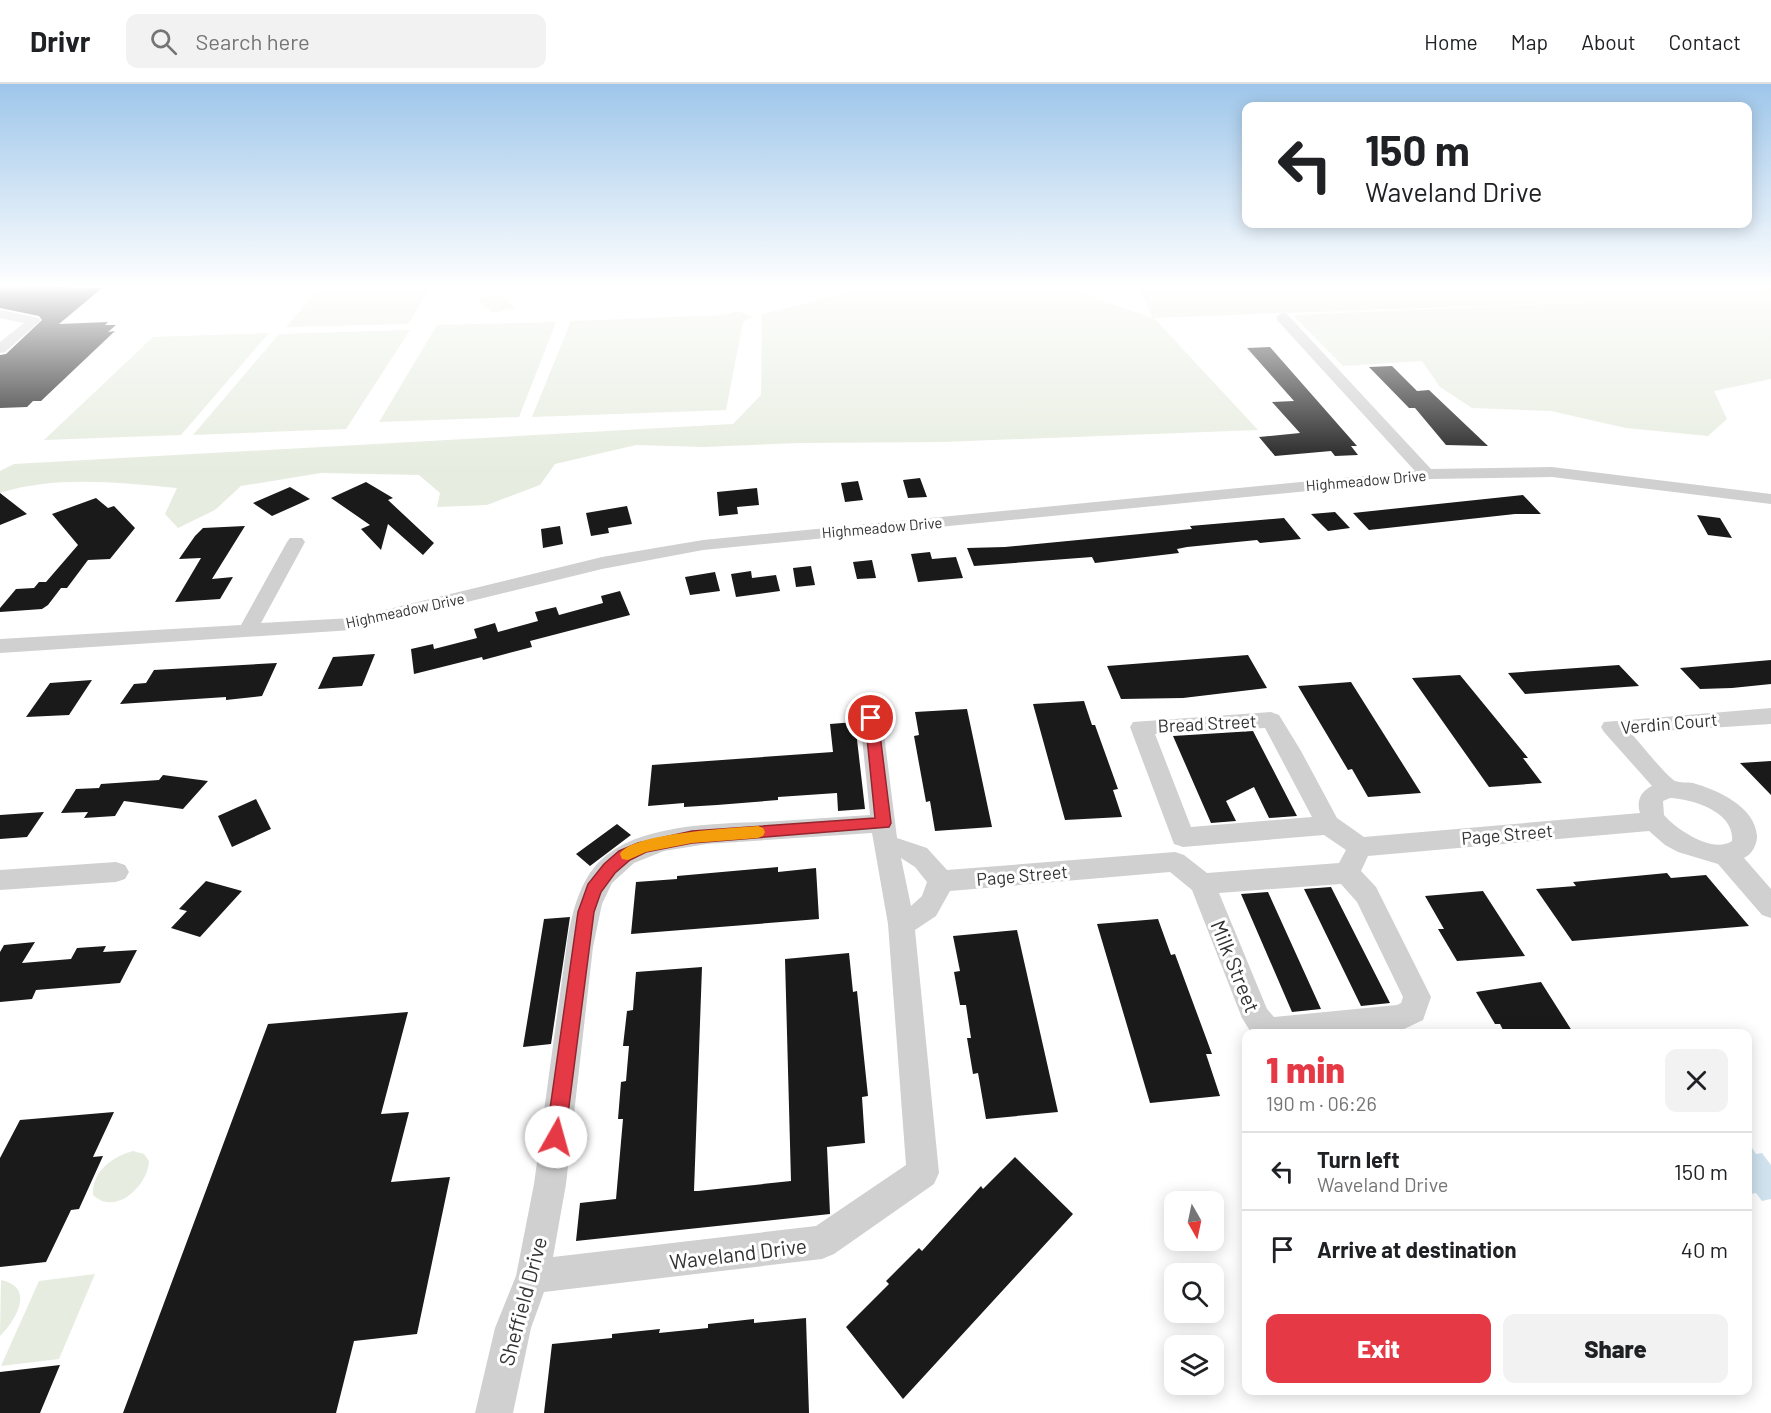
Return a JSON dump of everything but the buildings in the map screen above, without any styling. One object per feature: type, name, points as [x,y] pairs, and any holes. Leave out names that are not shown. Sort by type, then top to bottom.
[{"type":"street","points":[[1311,348],[1427,474]]},
{"type":"street","name":"Highmeadow Drive","points":[[0,646],[352,624],[602,563],[703,545],[1427,474],[1552,472],[1771,499]]},
{"type":"street","points":[[247,631],[296,542]]},
{"type":"street","name":"Verdin Court","points":[[1668,789],[1612,727],[1771,716]]},
{"type":"street","name":"Waveland Drive","points":[[533,1276],[600,1270],[822,1242],[923,1173],[901,924],[885,834],[871,718]]},
{"type":"street","name":"Bread Street","points":[[1183,837],[1141,727],[1271,720],[1290,751],[1328,825]]},
{"type":"street","points":[[1668,789],[1681,789],[1712,799],[1737,817],[1747,837],[1744,846],[1737,852],[1725,854],[1694,849],[1678,841],[1655,821],[1649,812],[1648,803],[1652,796],[1668,789]]},
{"type":"street","name":"Page Street","points":[[1360,848],[1655,821]]},
{"type":"street","points":[[1328,825],[1360,848],[1347,873],[1202,884],[1175,862],[1183,837],[1328,825]]},
{"type":"street","points":[[885,834],[929,862],[940,881],[935,901],[919,916],[901,924]]},
{"type":"street","name":"Sheffield Drive","points":[[494,1413],[513,1328],[533,1276],[550,1184],[586,912],[594,889],[609,868],[625,856],[644,847],[692,837],[885,834]]},
{"type":"street","points":[[1725,854],[1771,907]]},
{"type":"street","name":"Page Street","points":[[940,881],[1175,862]]},
{"type":"street","points":[[0,880],[116,872]]},
{"type":"street","name":"Milk Street","points":[[1284,1029],[1400,1018],[1413,1011],[1417,997],[1367,895],[1347,873]]},
{"type":"street","name":"Milk Street","points":[[1202,884],[1256,1018],[1264,1026],[1272,1029]]},
{"type":"shaded area","points":[[141,348],[256,348],[181,435],[44,440]]},
{"type":"shaded area","points":[[267,348],[398,348],[346,429],[193,435]]},
{"type":"shaded area","points":[[423,348],[546,348],[519,417],[379,422]]},
{"type":"shaded area","points":[[560,348],[738,348],[726,410],[532,417]]},
{"type":"shaded area","points":[[762,348],[1182,348],[1258,430],[942,442],[800,443],[704,447],[636,445],[555,464],[540,485],[487,505],[437,507],[440,493],[419,475],[321,473],[241,486],[215,510],[178,528],[165,514],[177,488],[66,482],[22,487],[0,493],[0,471],[14,464],[733,424],[761,395]]},
{"type":"shaded area","points":[[1325,348],[1771,348],[1771,379],[1714,391],[1727,419],[1708,436],[1626,428],[1551,411],[1472,408],[1440,387],[1422,361],[1343,366]]},
{"type":"shaded area","points":[[133,1151],[144,1154],[149,1161],[143,1180],[137,1188],[121,1200],[111,1202],[102,1201],[93,1195],[96,1179],[105,1166]]},
{"type":"shaded area","points":[[95,1274],[59,1359],[1,1366],[39,1281]]},
{"type":"shaded area","points":[[1,1280],[18,1289],[20,1304],[12,1321],[0,1336]]},
{"type":"water","points":[[1752,1148],[1756,1154],[1762,1153],[1771,1165],[1771,1199],[1762,1201],[1756,1193],[1752,1194]]},
{"type":"slow traffic","points":[[628,854],[644,847],[692,837],[758,832]]},
{"type":"route","points":[[556,1137],[586,912],[594,889],[609,868],[625,856],[644,847],[692,837],[883,823],[871,718]]}]
